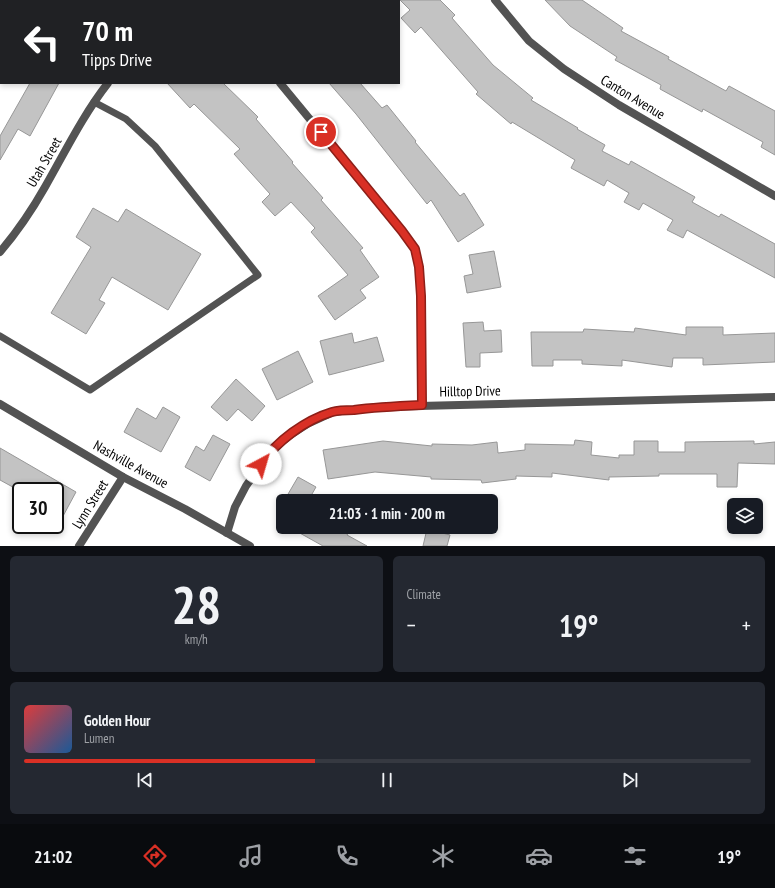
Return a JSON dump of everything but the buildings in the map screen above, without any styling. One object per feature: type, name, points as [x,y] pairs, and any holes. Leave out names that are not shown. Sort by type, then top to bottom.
[{"type":"street","name":"Canton Avenue","points":[[494,0],[529,41],[564,69],[619,105],[775,196]]},
{"type":"street","name":"Utah Street","points":[[0,252],[18,231],[94,102],[107,84]]},
{"type":"street","points":[[281,84],[402,231],[415,249],[419,267],[421,296],[422,405]]},
{"type":"street","name":"Hilltop Drive","points":[[227,533],[235,507],[246,486],[269,453],[288,436],[309,423],[333,412],[379,406],[775,397]]},
{"type":"street","name":"Nashville Avenue","points":[[0,404],[124,477],[185,509],[250,546]]},
{"type":"street","name":"Lynn Street","points":[[79,546],[124,477]]},
{"type":"lane","points":[[0,336],[90,390],[258,275],[154,146],[126,119],[94,102]]},
{"type":"route","points":[[261,464],[269,453],[288,436],[309,423],[333,412],[379,406],[422,405],[421,296],[419,267],[415,249],[321,132]]}]
